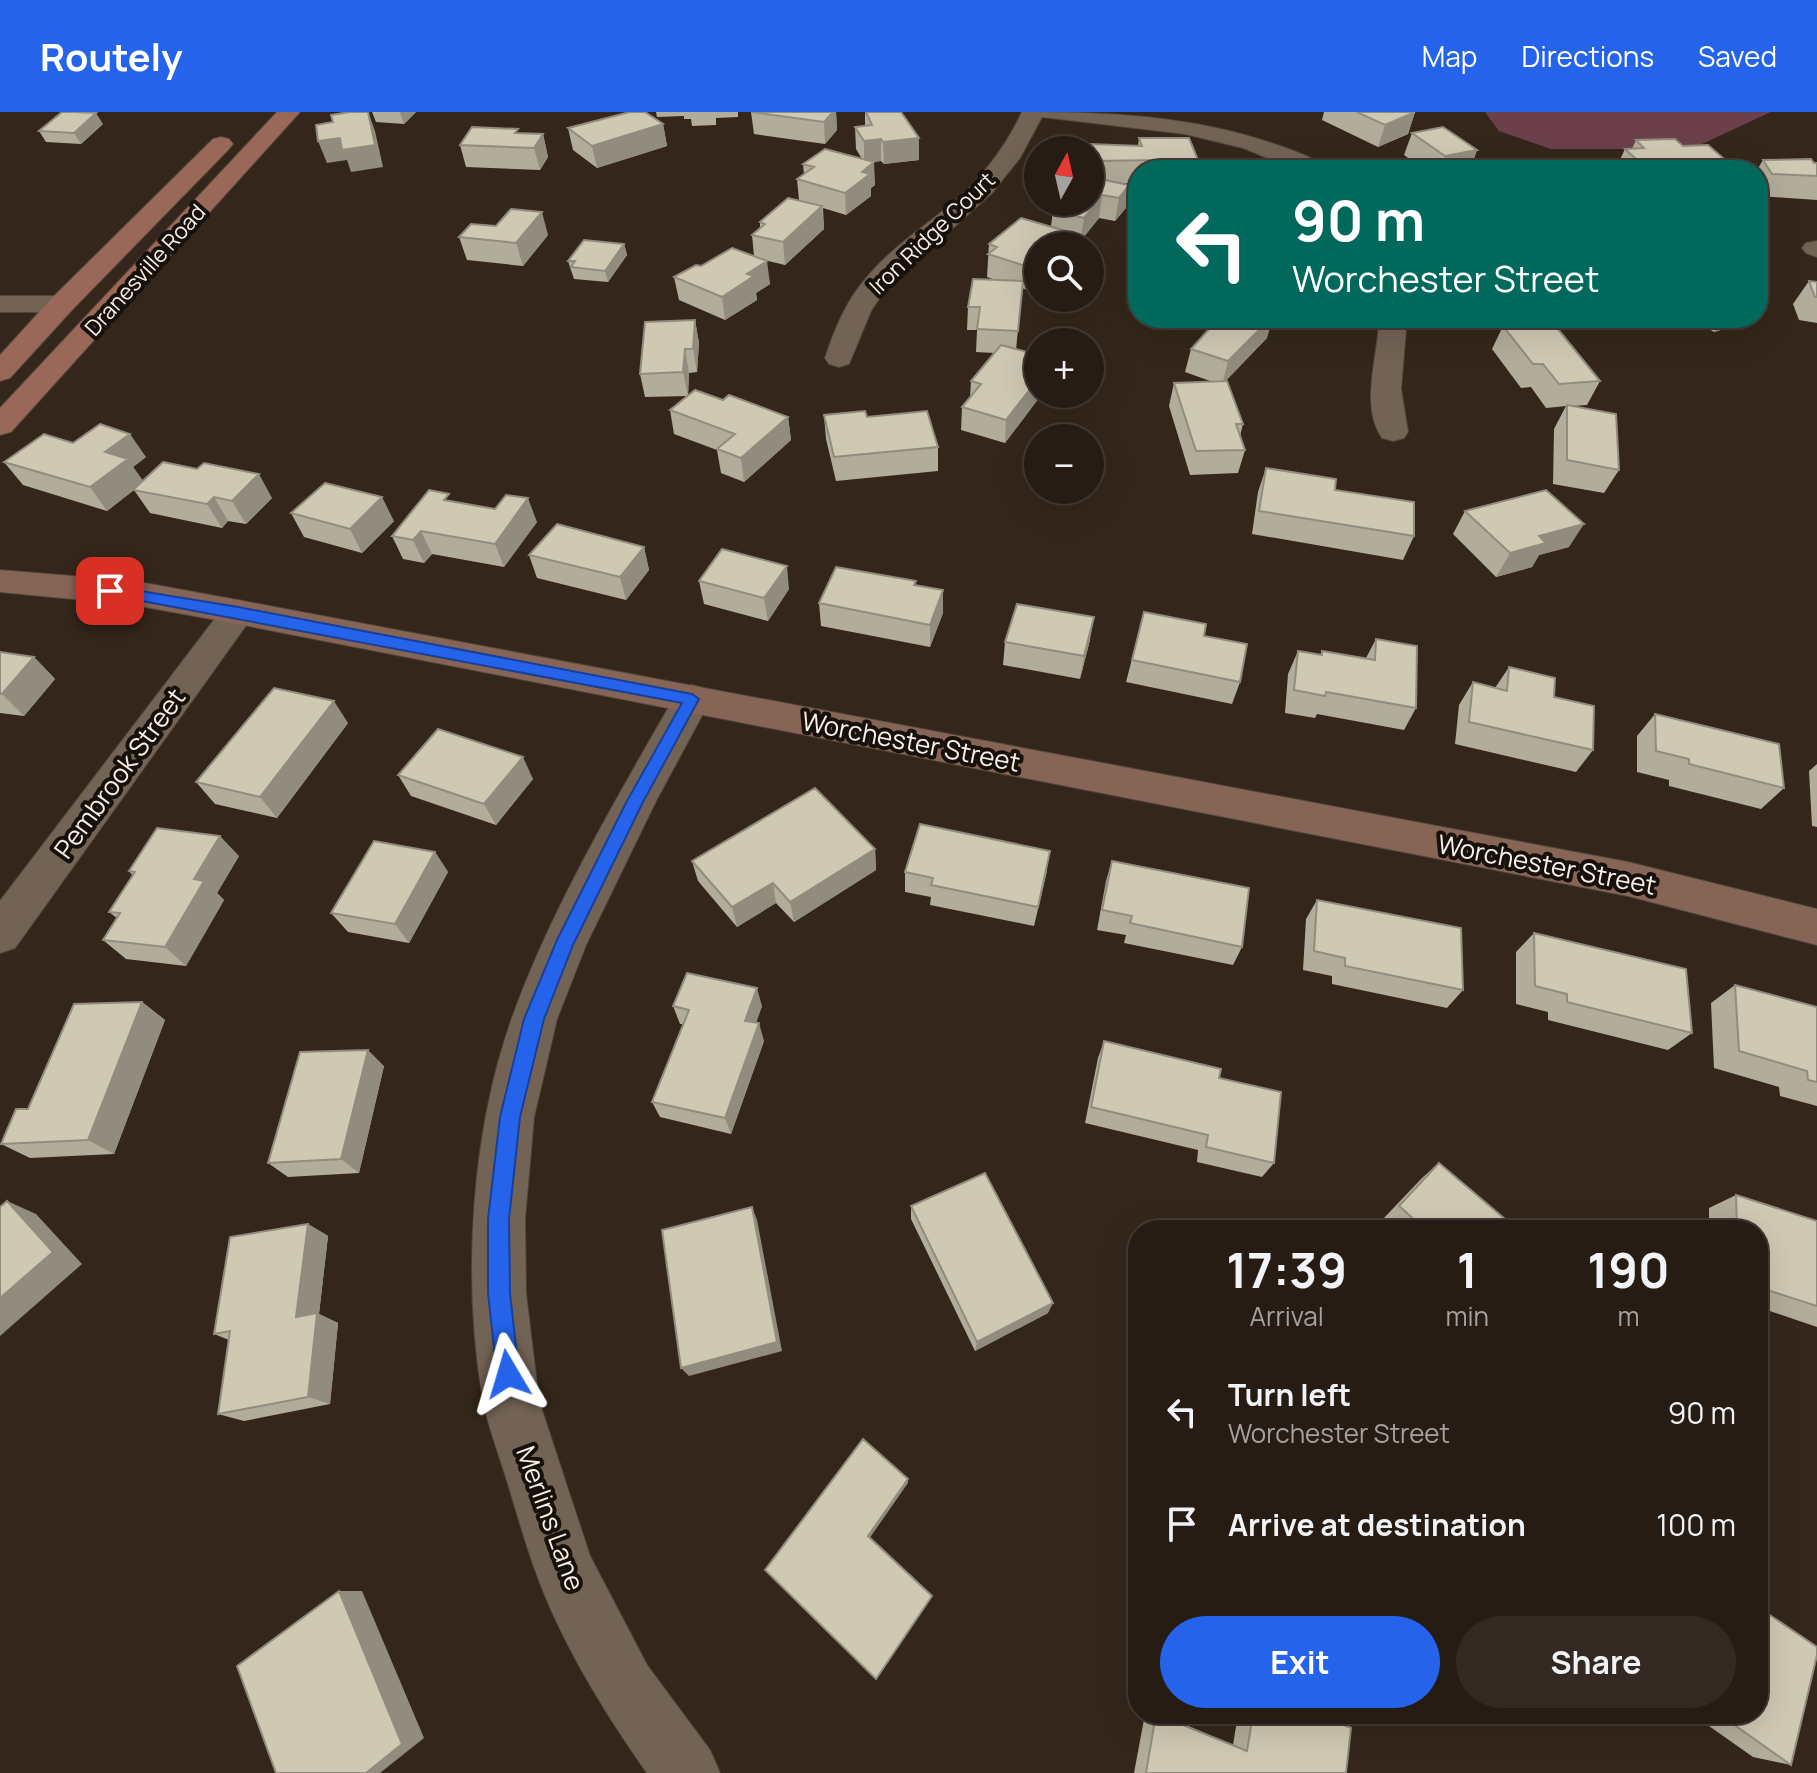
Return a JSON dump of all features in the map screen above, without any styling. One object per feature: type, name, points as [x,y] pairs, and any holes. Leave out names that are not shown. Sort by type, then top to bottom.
[{"type":"main road","name":"Dranesville Road","points":[[0,426],[289,112]]},
{"type":"main road","name":"Dranesville Road","points":[[0,372],[62,304],[240,125]]},
{"type":"street","name":"Iron Ridge Court","points":[[839,358],[851,321],[866,295],[900,258],[974,197],[1003,165],[1033,112]]},
{"type":"street","points":[[1049,112],[1227,135],[1272,149],[1294,160]]},
{"type":"street","points":[[0,304],[62,304]]},
{"type":"street","points":[[1393,328],[1394,345],[1384,389],[1387,417],[1393,432]]},
{"type":"street","name":"Worchester Street","points":[[0,581],[134,593],[238,612],[1628,879],[1817,927]]},
{"type":"street","name":"Pembrook Street","points":[[0,935],[238,612]]},
{"type":"street","name":"Merlins Lane","points":[[687,1773],[625,1687],[564,1568],[511,1401],[499,1293],[499,1219],[510,1117],[534,1019],[570,932],[692,699]]},
{"type":"shaded area","points":[[1485,112],[1771,112],[1691,149],[1551,149],[1499,131]]},
{"type":"building","points":[[62,112],[96,113],[74,133],[39,131]]},
{"type":"building","points":[[368,112],[375,145],[342,150],[340,138],[318,141],[316,125],[333,122],[331,115]]},
{"type":"building","points":[[630,112],[645,112],[663,124],[592,146],[568,128]]},
{"type":"building","points":[[752,112],[833,112],[824,122]]},
{"type":"building","points":[[866,112],[901,112],[919,138],[864,141],[855,127],[872,125]]},
{"type":"building","points":[[1357,112],[1415,112],[1385,125]]},
{"type":"building","points":[[472,127],[518,129],[515,133],[543,134],[534,148],[460,145]]},
{"type":"building","points":[[1443,127],[1477,150],[1445,156],[1412,133]]},
{"type":"building","points":[[1139,138],[1189,138],[1198,160],[1104,161],[1104,145],[1142,146]]},
{"type":"building","points":[[1675,139],[1683,146],[1708,145],[1725,160],[1637,160],[1625,149],[1644,148],[1636,140]]},
{"type":"building","points":[[825,149],[874,162],[862,172],[870,174],[845,193],[797,179],[814,167],[803,164]]},
{"type":"building","points":[[1811,159],[1817,163],[1817,176],[1772,174],[1768,160],[1763,160]]},
{"type":"building","points":[[1104,180],[1128,185],[1119,198],[1104,195]]},
{"type":"building","points":[[788,198],[822,206],[783,242],[752,235],[765,224],[760,222]]},
{"type":"building","points":[[511,209],[542,212],[516,243],[459,237],[471,224],[496,226]]},
{"type":"building","points":[[1021,218],[1069,232],[1024,232],[1024,265],[988,254],[997,247],[989,244]]},
{"type":"building","points":[[584,240],[624,244],[605,271],[571,267],[575,261],[568,261]]},
{"type":"building","points":[[732,248],[767,261],[747,274],[754,276],[722,297],[674,277],[696,265],[701,266]]},
{"type":"building","points":[[973,279],[1023,281],[1018,331],[977,329],[980,307],[968,307]]},
{"type":"building","points":[[1809,281],[1817,282],[1817,297],[1815,297]]},
{"type":"building","points":[[695,320],[693,349],[685,349],[683,372],[640,374],[645,322]]},
{"type":"building","points":[[1210,328],[1261,328],[1228,361],[1191,349]]},
{"type":"building","points":[[1505,328],[1557,328],[1600,381],[1559,384],[1543,364],[1533,364]]},
{"type":"building","points":[[1001,345],[1024,351],[1024,397],[1006,420],[962,407],[981,384],[971,381]]},
{"type":"building","points":[[1227,381],[1243,424],[1236,424],[1245,450],[1196,451],[1174,383]]},
{"type":"building","points":[[695,390],[723,400],[729,395],[788,417],[741,458],[717,449],[735,434],[670,410]]},
{"type":"building","points":[[1567,405],[1616,414],[1619,470],[1567,460]]},
{"type":"building","points":[[865,411],[867,417],[927,411],[938,447],[834,457],[824,415]]},
{"type":"building","points":[[100,424],[130,434],[105,452],[128,459],[90,487],[4,462],[44,434],[73,443]]},
{"type":"building","points":[[163,462],[197,469],[204,463],[259,474],[232,501],[214,497],[207,504],[133,490]]},
{"type":"building","points":[[1266,468],[1336,479],[1335,490],[1414,502],[1414,536],[1259,511]]},
{"type":"building","points":[[325,483],[382,497],[350,529],[291,513]]},
{"type":"building","points":[[429,490],[449,494],[444,500],[495,509],[506,495],[528,498],[495,544],[421,531],[413,540],[392,536]]},
{"type":"building","points":[[1546,490],[1584,524],[1539,536],[1546,543],[1510,553],[1465,511]]},
{"type":"building","points":[[557,524],[644,547],[620,577],[529,555]]},
{"type":"building","points":[[722,549],[787,566],[764,598],[699,581]]},
{"type":"building","points":[[836,567],[916,581],[914,585],[943,590],[930,625],[819,603]]},
{"type":"building","points":[[1017,604],[1094,617],[1084,656],[1005,642]]},
{"type":"building","points":[[1144,612],[1206,624],[1204,636],[1247,644],[1240,682],[1132,660]]},
{"type":"building","points":[[1376,639],[1417,646],[1416,708],[1326,692],[1325,696],[1294,690],[1298,651],[1322,655],[1322,651],[1375,660]]},
{"type":"building","points":[[0,652],[34,657],[2,694],[0,694]]},
{"type":"building","points":[[1509,667],[1555,678],[1554,697],[1594,706],[1593,750],[1469,722],[1473,682],[1507,691]]},
{"type":"building","points":[[274,688],[334,701],[260,797],[196,782]]},
{"type":"building","points":[[1655,714],[1779,744],[1784,788],[1689,764],[1689,759],[1656,751]]},
{"type":"building","points":[[438,729],[523,757],[484,804],[398,775]]},
{"type":"building","points":[[815,788],[875,849],[790,902],[773,883],[732,907],[692,861]]},
{"type":"building","points":[[920,824],[1050,851],[1038,907],[931,885],[933,878],[905,872]]},
{"type":"building","points":[[157,828],[220,836],[194,879],[204,881],[165,947],[103,940],[120,913],[109,912],[135,872],[129,871]]},
{"type":"building","points":[[374,841],[435,852],[395,924],[331,913]]},
{"type":"building","points":[[1112,861],[1249,888],[1242,947],[1130,923],[1132,916],[1102,910]]},
{"type":"building","points":[[1317,900],[1461,928],[1463,990],[1345,966],[1345,958],[1314,951]]},
{"type":"building","points":[[1534,933],[1686,969],[1692,1033],[1567,1002],[1567,994],[1535,986]]},
{"type":"building","points":[[687,973],[757,988],[745,1021],[759,1023],[725,1118],[652,1102],[689,1010],[673,1006]]},
{"type":"building","points":[[1735,985],[1817,1007],[1817,1082],[1808,1080],[1807,1071],[1739,1051]]},
{"type":"building","points":[[142,1002],[88,1140],[1,1144],[16,1109],[28,1109],[74,1004]]},
{"type":"building","points":[[1104,1041],[1221,1069],[1219,1078],[1281,1092],[1274,1163],[1206,1147],[1208,1135],[1091,1107]]},
{"type":"building","points":[[368,1050],[341,1159],[268,1163],[300,1052]]},
{"type":"building","points":[[1439,1163],[1506,1220],[1415,1220],[1399,1206]]},
{"type":"building","points":[[985,1173],[1053,1303],[977,1342],[911,1206]]},
{"type":"building","points":[[1736,1195],[1817,1221],[1817,1306],[1768,1290],[1768,1220],[1737,1220]]},
{"type":"building","points":[[7,1201],[53,1252],[0,1298],[0,1207]]},
{"type":"building","points":[[752,1207],[777,1342],[681,1368],[662,1230]]},
{"type":"building","points":[[308,1224],[296,1317],[317,1313],[308,1397],[218,1414],[230,1331],[214,1334],[230,1237]]},
{"type":"building","points":[[863,1439],[908,1479],[868,1536],[932,1596],[876,1679],[765,1570]]},
{"type":"building","points":[[339,1591],[402,1744],[366,1773],[276,1773],[237,1666]]},
{"type":"building","points":[[1768,1614],[1817,1647],[1791,1765],[1733,1724],[1768,1724]]},
{"type":"building","points":[[1154,1724],[1181,1724],[1247,1751],[1251,1724],[1341,1724],[1351,1728],[1346,1773],[1146,1773]]},
{"type":"route","points":[[110,591],[238,612],[692,699],[636,801],[564,945],[534,1019],[510,1117],[499,1219],[499,1293],[508,1374]]}]
